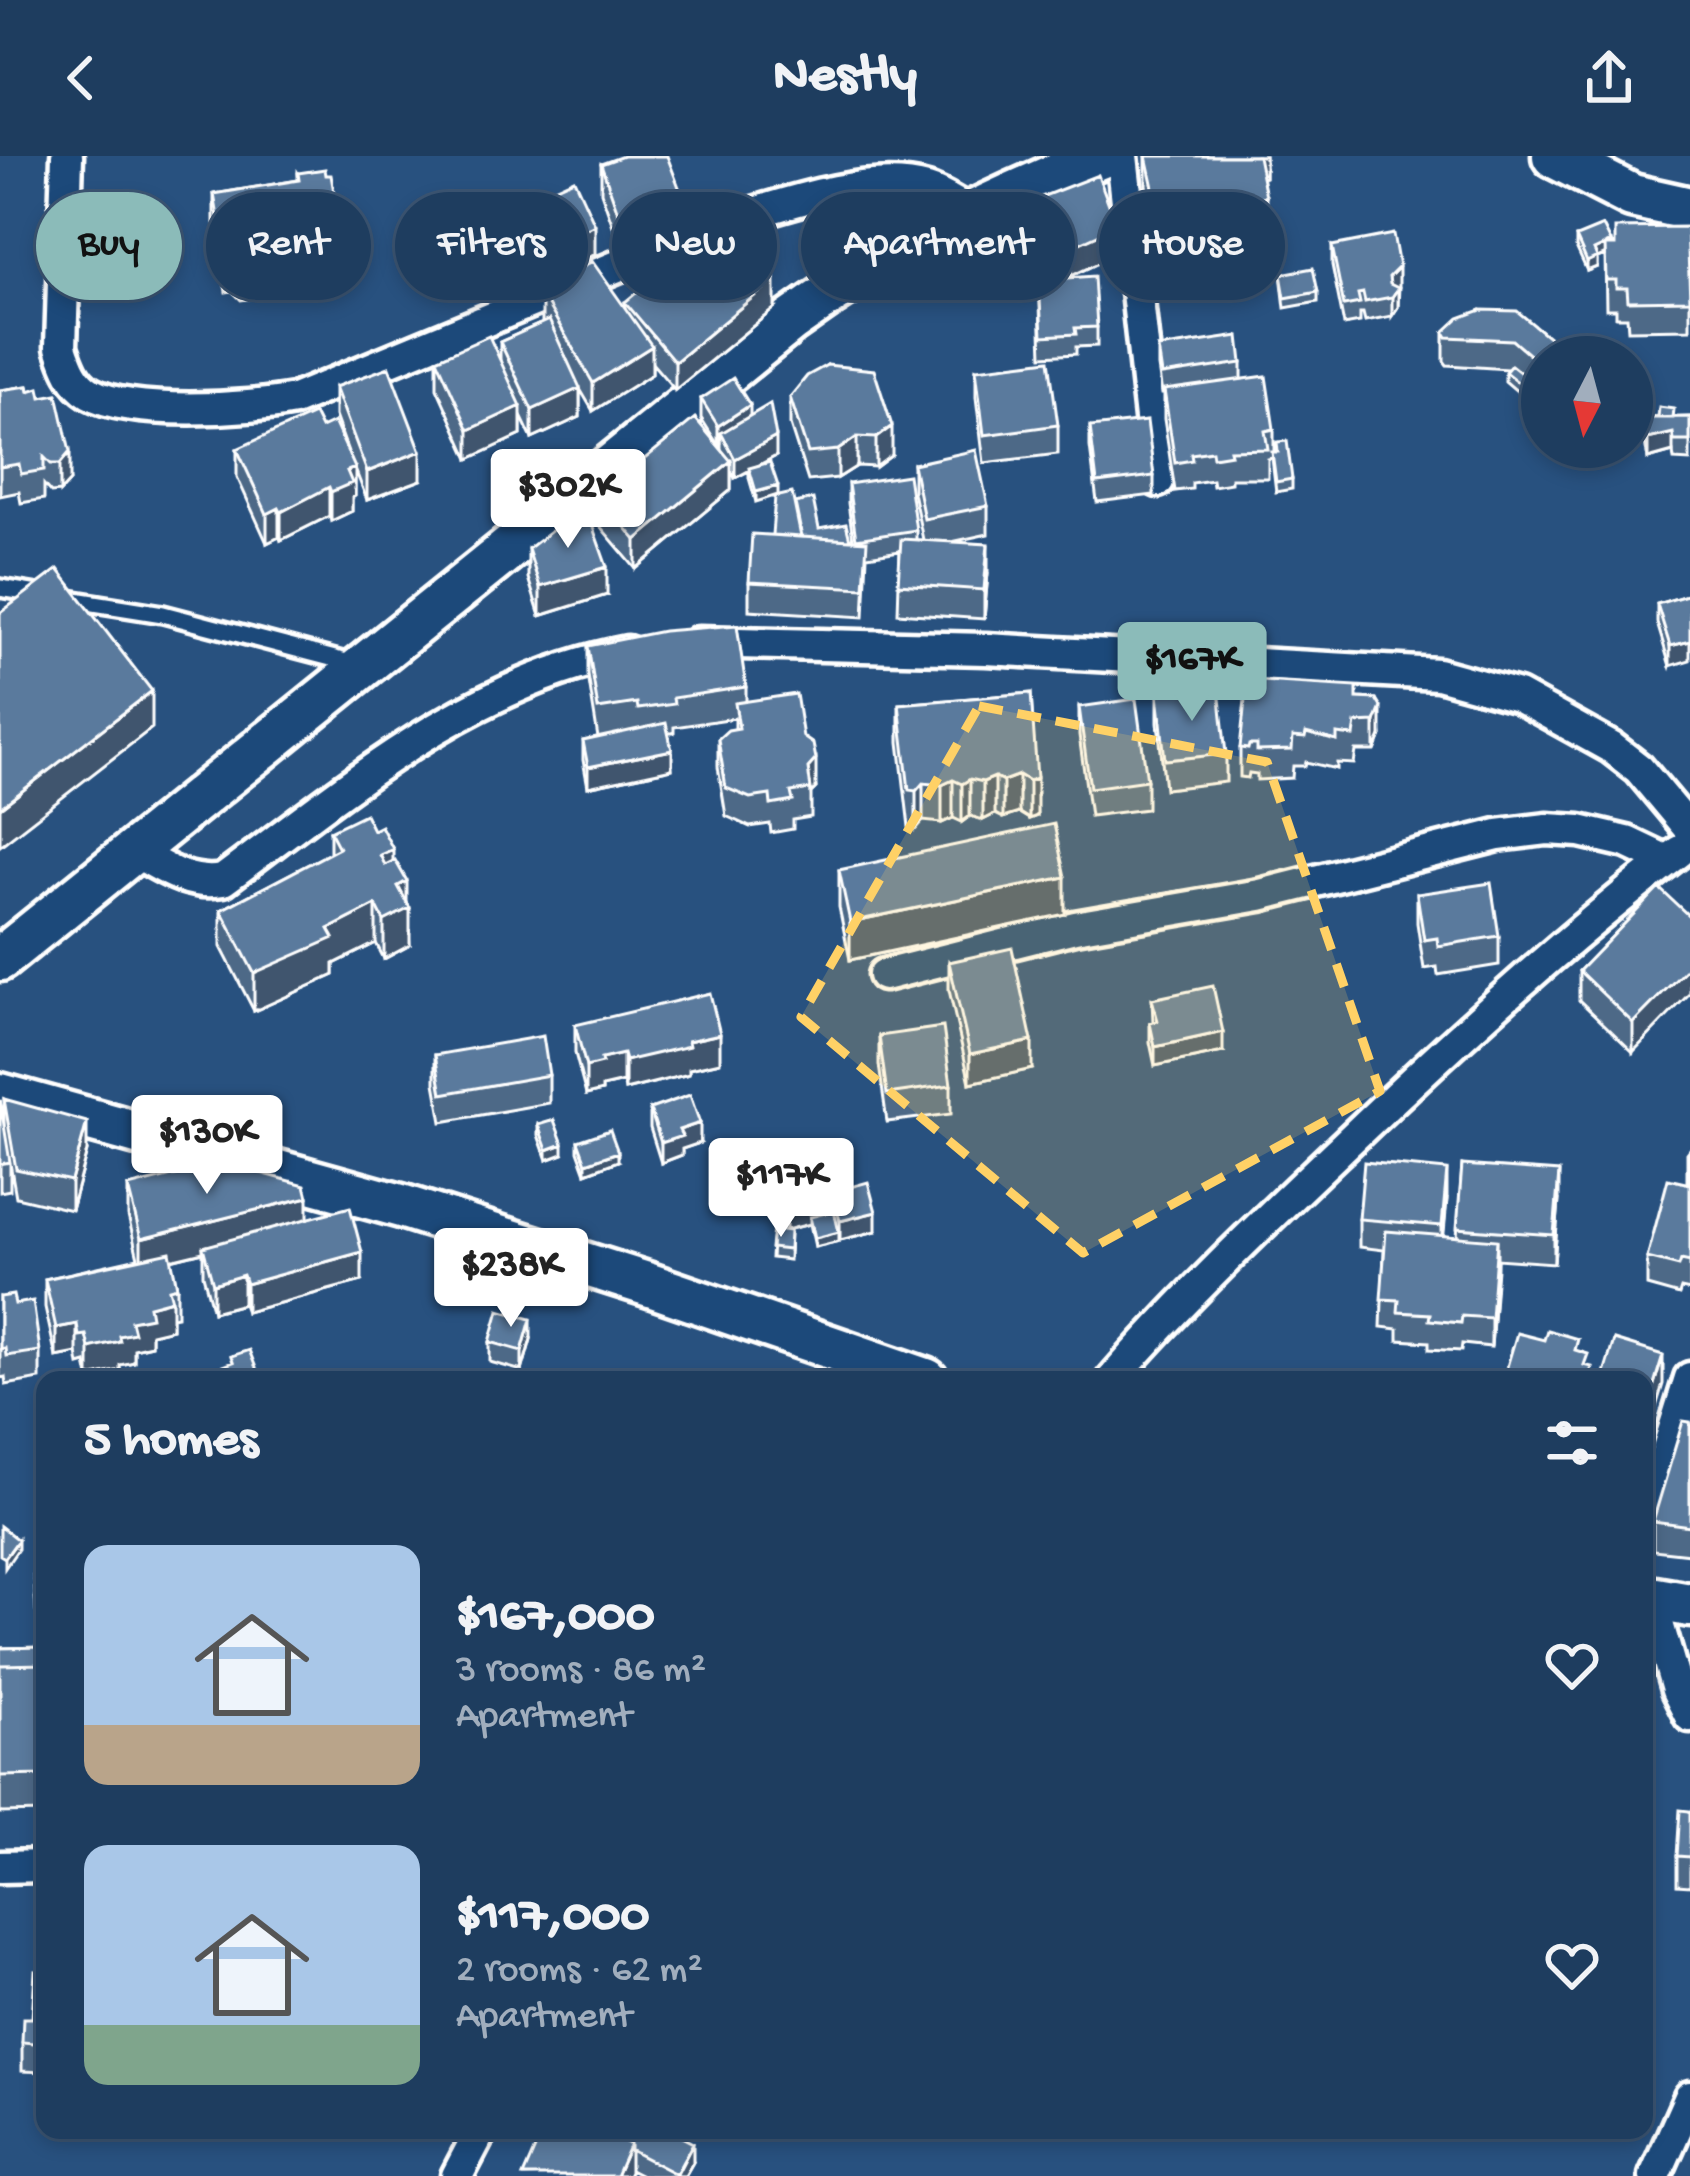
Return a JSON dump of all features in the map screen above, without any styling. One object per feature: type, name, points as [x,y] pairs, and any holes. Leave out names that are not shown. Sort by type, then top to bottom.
[{"type":"main road","points":[[1017,192],[1102,156]]},
{"type":"main road","points":[[1565,158],[1632,196],[1690,209]]},
{"type":"main road","points":[[0,959],[820,300]]},
{"type":"main road","points":[[5,1093],[400,1206],[900,1371]]},
{"type":"street","points":[[67,156],[61,347],[69,372],[86,391],[131,405],[258,407],[294,400],[719,224],[801,201]]},
{"type":"street","points":[[1122,156],[1158,481]]},
{"type":"street","points":[[854,192],[894,185],[933,192]]},
{"type":"street","points":[[134,851],[187,880],[223,880],[345,788],[466,709],[553,671],[664,646],[722,640],[1438,674],[1518,696],[1612,748],[1639,769],[1690,830]]},
{"type":"street","points":[[884,975],[1075,927],[1260,895],[1498,835],[1580,831],[1678,852]]},
{"type":"street","points":[[1121,1371],[1277,1209],[1424,1070],[1593,918],[1678,852]]},
{"type":"street","points":[[1653,1497],[1690,1378]]},
{"type":"street","points":[[1662,1600],[1677,1690],[1690,1716]]},
{"type":"street","points":[[0,1867],[36,1866]]},
{"type":"street","points":[[1654,2176],[1690,2097]]},
{"type":"street","points":[[457,2176],[476,2139]]},
{"type":"lane","points":[[0,587],[163,614],[363,666]]},
{"type":"highlighted area","points":[[979,706],[1267,762],[1380,1091],[1083,1253],[801,1017]]},
{"type":"building","points":[[623,156],[667,156],[681,192],[612,195],[601,164]]},
{"type":"building","points":[[1146,156],[1258,156],[1265,192],[1154,192]]},
{"type":"building","points":[[325,169],[334,192],[226,192],[299,180],[298,173]]},
{"type":"building","points":[[1098,175],[1104,192],[1099,192],[1099,234],[1075,245],[1075,192],[1054,192]]},
{"type":"building","points":[[574,179],[580,192],[545,192]]},
{"type":"building","points":[[1603,226],[1611,242],[1594,250],[1597,257],[1587,262],[1576,237]]},
{"type":"building","points":[[1687,227],[1690,300],[1628,301],[1627,288],[1616,288],[1616,280],[1606,280],[1605,245],[1615,245],[1615,228]]},
{"type":"building","points":[[1393,234],[1399,267],[1389,277],[1390,284],[1398,288],[1392,297],[1365,302],[1363,293],[1358,294],[1360,303],[1344,306],[1332,246]]},
{"type":"building","points":[[592,261],[612,289],[612,300],[620,300],[652,346],[593,383],[545,300],[588,300],[588,264]]},
{"type":"building","points":[[1313,268],[1318,292],[1285,298],[1285,273]]},
{"type":"building","points":[[1094,276],[1097,327],[1042,336],[1040,300],[1075,300],[1075,277]]},
{"type":"building","points":[[627,300],[750,300],[675,362]]},
{"type":"building","points":[[1481,310],[1517,311],[1547,336],[1521,336],[1521,348],[1512,340],[1447,337],[1444,332],[1459,318]]},
{"type":"building","points":[[549,320],[580,388],[532,410],[500,342]]},
{"type":"building","points":[[489,336],[521,406],[469,430],[437,359]]},
{"type":"building","points":[[1239,336],[1242,363],[1162,375],[1158,348]]},
{"type":"building","points":[[1049,360],[1058,425],[984,435],[976,369]]},
{"type":"building","points":[[827,365],[874,370],[892,426],[876,438],[857,437],[838,450],[808,453],[790,397],[807,376]]},
{"type":"building","points":[[1511,365],[1521,373],[1521,383],[1520,384],[1505,372]]},
{"type":"building","points":[[389,367],[421,451],[367,472],[335,387]]},
{"type":"building","points":[[1266,376],[1274,429],[1265,431],[1268,449],[1230,450],[1231,454],[1213,457],[1212,451],[1191,454],[1192,460],[1175,463],[1164,390]]},
{"type":"building","points":[[733,378],[750,405],[718,426],[701,399]]},
{"type":"building","points":[[28,386],[29,391],[39,388],[41,397],[57,394],[70,452],[60,464],[51,464],[44,457],[44,470],[21,474],[19,464],[0,467],[0,390]]},
{"type":"building","points":[[770,404],[776,437],[735,459],[721,433]]},
{"type":"building","points":[[1659,407],[1674,409],[1673,418],[1658,418]]},
{"type":"building","points":[[314,414],[321,428],[334,422],[355,468],[347,471],[352,483],[331,492],[329,487],[281,512],[279,508],[267,514],[237,449]]},
{"type":"building","points":[[1690,417],[1690,441],[1674,441],[1673,433],[1653,438],[1653,418]]},
{"type":"building","points":[[695,418],[731,461],[636,540],[599,496]]},
{"type":"building","points":[[1147,421],[1154,476],[1097,483],[1090,427]]},
{"type":"building","points":[[1287,441],[1292,479],[1276,482],[1272,452],[1278,452],[1277,442]]},
{"type":"building","points":[[976,450],[988,506],[924,519],[913,464]]},
{"type":"building","points":[[770,462],[778,486],[756,492],[749,468]]},
{"type":"building","points":[[908,475],[916,530],[856,539],[848,484]]},
{"type":"building","points":[[792,493],[801,537],[772,535],[775,497]]},
{"type":"building","points":[[813,499],[819,529],[846,524],[850,540],[802,537],[795,503]]},
{"type":"building","points":[[585,505],[607,567],[540,587],[528,549]]},
{"type":"building","points":[[752,534],[867,541],[864,588],[749,582]]},
{"type":"building","points":[[901,539],[988,544],[984,590],[898,584]]},
{"type":"building","points":[[58,569],[152,691],[0,808],[0,613]]},
{"type":"building","points":[[1690,594],[1690,641],[1670,646],[1657,604]]},
{"type":"building","points":[[737,625],[746,687],[673,698],[674,704],[598,709],[588,646],[663,631]]},
{"type":"building","points":[[1247,680],[1357,687],[1357,698],[1376,699],[1381,707],[1375,722],[1356,723],[1354,736],[1337,734],[1337,741],[1306,733],[1305,738],[1293,737],[1292,750],[1257,751],[1257,745],[1240,748]]},
{"type":"building","points":[[1219,689],[1226,754],[1165,760],[1158,694]]},
{"type":"building","points":[[1031,693],[1037,778],[1029,781],[1019,775],[1003,781],[970,779],[962,784],[953,780],[942,785],[923,783],[916,791],[909,790],[899,704]]},
{"type":"building","points":[[796,694],[803,737],[813,744],[816,759],[808,768],[811,789],[791,792],[793,801],[771,805],[770,795],[750,798],[726,788],[718,739],[739,728],[735,703]]},
{"type":"building","points":[[1136,699],[1147,780],[1090,788],[1079,707]]},
{"type":"building","points":[[666,723],[672,750],[588,767],[583,741]]},
{"type":"building","points":[[365,814],[373,830],[381,826],[393,849],[380,855],[385,865],[395,860],[407,881],[398,886],[410,908],[384,921],[376,905],[329,929],[334,938],[254,973],[221,910],[339,848],[330,831]]},
{"type":"building","points":[[1054,824],[1065,877],[850,922],[839,870]]},
{"type":"building","points":[[1491,883],[1499,936],[1438,946],[1437,938],[1424,940],[1417,894]]},
{"type":"building","points":[[1659,888],[1690,917],[1690,965],[1633,1023],[1579,971]]},
{"type":"building","points":[[1012,948],[1032,1041],[970,1054],[949,962]]},
{"type":"building","points":[[1213,986],[1223,1032],[1155,1047],[1150,1023],[1158,1021],[1152,999]]},
{"type":"building","points":[[710,993],[720,1034],[688,1041],[689,1046],[625,1061],[623,1054],[586,1067],[575,1025]]},
{"type":"building","points":[[943,1027],[951,1085],[887,1094],[879,1036]]},
{"type":"building","points":[[543,1036],[549,1075],[442,1094],[435,1055]]},
{"type":"building","points":[[690,1095],[700,1123],[661,1143],[650,1109]]},
{"type":"building","points":[[4,1099],[87,1122],[71,1181],[16,1169]]},
{"type":"building","points":[[0,1100],[10,1162],[0,1164]]},
{"type":"building","points":[[554,1120],[563,1144],[547,1150],[538,1125]]},
{"type":"building","points":[[610,1130],[618,1152],[586,1163],[578,1141]]},
{"type":"building","points":[[819,1152],[831,1199],[786,1211],[774,1164]]},
{"type":"building","points":[[841,1162],[846,1180],[829,1185],[824,1166]]},
{"type":"building","points":[[1364,1162],[1447,1170],[1442,1226],[1359,1219]]},
{"type":"building","points":[[224,1163],[305,1185],[308,1197],[141,1239],[128,1187]]},
{"type":"building","points":[[1462,1165],[1559,1172],[1554,1235],[1457,1228]]},
{"type":"building","points":[[1668,1179],[1690,1184],[1690,1262],[1681,1260],[1679,1266],[1647,1258]]},
{"type":"building","points":[[868,1182],[876,1212],[840,1221],[832,1192]]},
{"type":"building","points":[[350,1207],[362,1252],[246,1284],[243,1275],[213,1284],[203,1247]]},
{"type":"building","points":[[834,1211],[839,1232],[815,1238],[810,1217]]},
{"type":"building","points":[[773,1229],[790,1231],[789,1250],[771,1248]]},
{"type":"building","points":[[1386,1231],[1497,1240],[1491,1318],[1462,1316],[1461,1323],[1429,1320],[1430,1314],[1398,1312],[1399,1300],[1381,1299]]},
{"type":"building","points":[[170,1252],[177,1287],[169,1289],[172,1300],[149,1306],[151,1317],[131,1321],[134,1333],[89,1348],[77,1324],[56,1328],[45,1279]]},
{"type":"building","points":[[13,1295],[15,1304],[33,1301],[40,1351],[6,1356],[5,1348],[0,1349],[0,1297]]},
{"type":"building","points":[[499,1310],[531,1319],[522,1351],[490,1342]]},
{"type":"building","points":[[1547,1330],[1578,1339],[1575,1350],[1588,1354],[1584,1365],[1592,1367],[1591,1371],[1506,1371],[1517,1333],[1544,1340]]},
{"type":"building","points":[[1614,1340],[1663,1355],[1653,1388],[1653,1371],[1605,1371]]},
{"type":"building","points":[[249,1350],[257,1371],[210,1371],[233,1362],[231,1356]]},
{"type":"building","points":[[1683,1421],[1690,1422],[1690,1526],[1653,1521]]},
{"type":"building","points":[[0,1526],[18,1540],[5,1558],[0,1555]]},
{"type":"building","points":[[36,1647],[36,1664],[0,1665],[0,1648]]},
{"type":"building","points":[[36,1664],[36,1775],[0,1776],[0,1665]]},
{"type":"building","points":[[1680,1810],[1690,1811],[1690,1857],[1677,1856]]},
{"type":"building","points":[[35,1971],[36,2043],[22,2042],[23,2018],[32,2018]]},
{"type":"building","points":[[539,2139],[618,2139],[630,2144],[616,2176],[523,2176]]},
{"type":"building","points":[[685,2139],[693,2143],[676,2174],[630,2150],[624,2141]]}]
